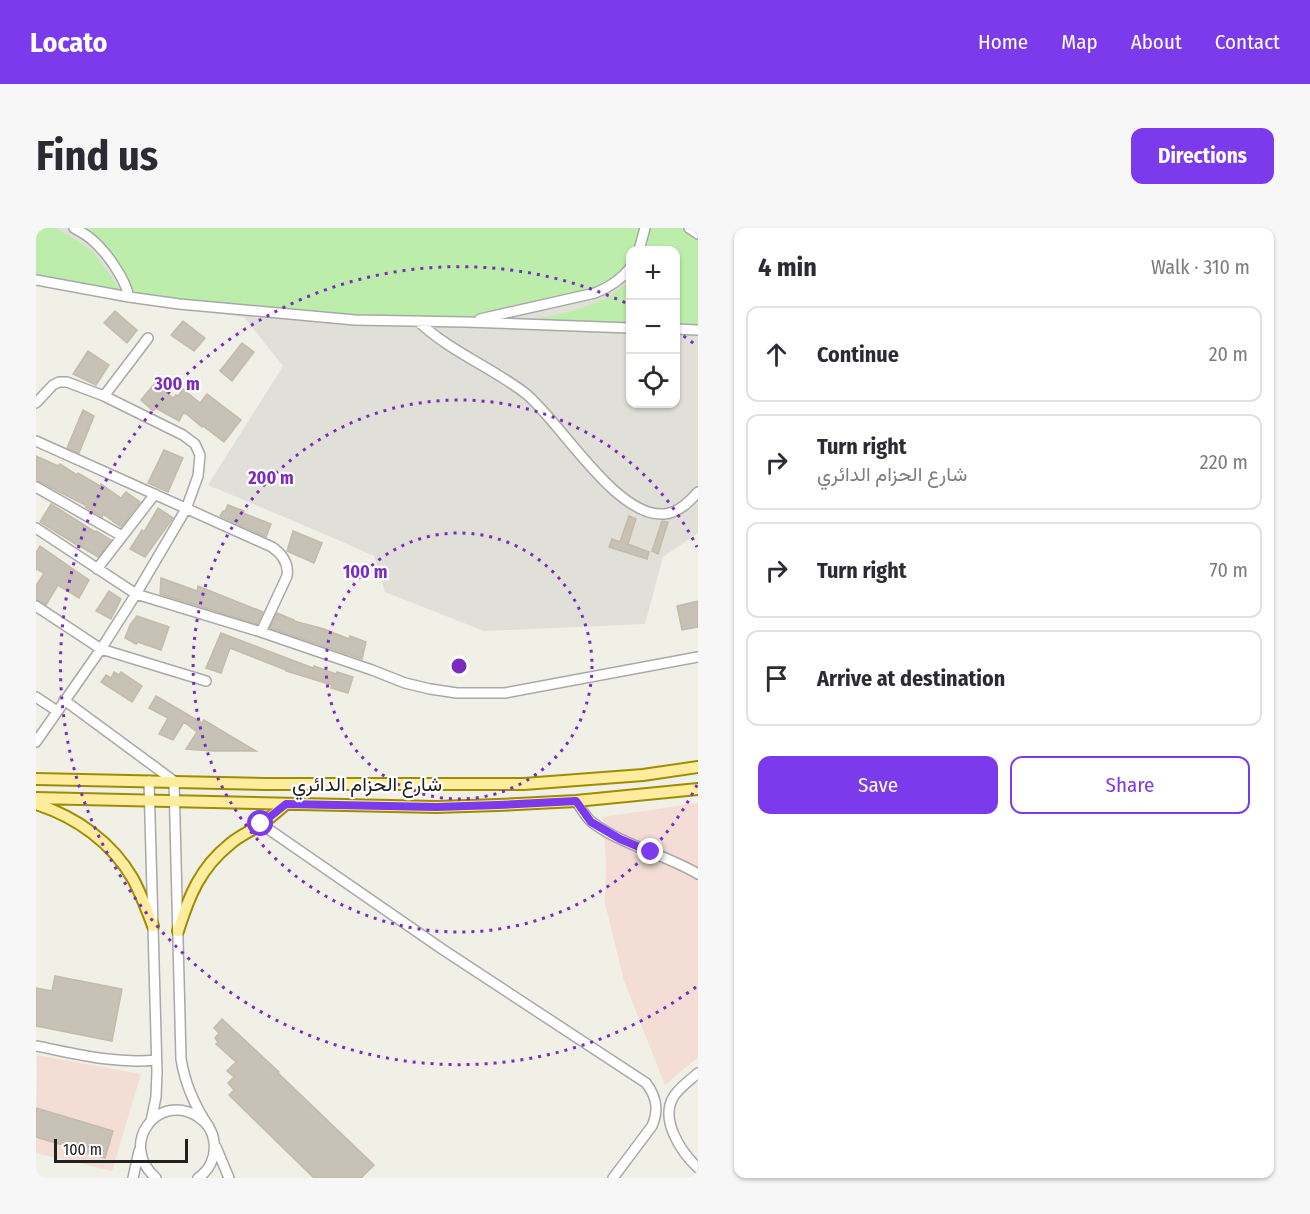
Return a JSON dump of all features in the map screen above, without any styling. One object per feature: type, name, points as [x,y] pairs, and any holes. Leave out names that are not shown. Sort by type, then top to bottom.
[{"type":"main road","name":"شارع الحزام الدائري","points":[[36,779],[277,784],[524,784],[644,775],[696,766]]},
{"type":"main road","name":"شارع الحزام الدائري","points":[[36,798],[436,807],[576,801],[698,789]]},
{"type":"main road","points":[[36,804],[64,815],[89,829],[106,844],[133,878],[153,926]]},
{"type":"main road","points":[[178,931],[188,899],[196,883],[217,855],[286,804]]},
{"type":"street","points":[[74,228],[92,239],[108,258],[124,282],[129,297]]},
{"type":"street","points":[[640,246],[645,228]]},
{"type":"street","points":[[689,228],[698,234]]},
{"type":"street","points":[[466,322],[595,293],[619,281],[626,273]]},
{"type":"street","points":[[36,280],[129,297],[191,305],[332,318],[626,328]]},
{"type":"street","points":[[418,321],[434,335],[525,393],[545,412],[577,452],[609,485],[630,502],[653,514],[666,514],[687,504],[698,492]]},
{"type":"street","points":[[680,329],[698,330]]},
{"type":"street","points":[[104,396],[148,338]]},
{"type":"street","points":[[36,403],[59,382],[67,382],[104,396],[183,435],[195,444],[200,454],[198,476],[186,509],[101,649],[36,742]]},
{"type":"street","points":[[36,441],[272,547],[282,556],[288,569],[261,633]]},
{"type":"street","points":[[36,487],[122,536]]},
{"type":"street","points":[[97,569],[155,494]]},
{"type":"street","points":[[36,528],[136,594],[405,682],[430,688],[457,693],[505,693],[698,658]]},
{"type":"street","points":[[36,606],[101,649],[206,681]]},
{"type":"street","points":[[36,698],[57,711]]},
{"type":"street","points":[[64,700],[174,781],[181,1059],[185,1081],[193,1101],[213,1135],[229,1178]]},
{"type":"street","points":[[149,781],[157,1090],[151,1121]]},
{"type":"street","points":[[576,801],[591,822],[620,839],[698,873]]},
{"type":"street","points":[[261,824],[442,949],[646,1083],[655,1099],[656,1117],[652,1126],[613,1178]]},
{"type":"street","points":[[36,1046],[107,1060],[140,1062],[156,1060]]},
{"type":"street","points":[[698,1072],[673,1097],[669,1113],[673,1134],[686,1155],[698,1168]]},
{"type":"street","points":[[133,1178],[145,1128],[160,1114],[181,1110],[192,1113],[209,1127]]},
{"type":"street","points":[[198,1178],[210,1166],[215,1144]]},
{"type":"street","points":[[140,1146],[144,1164],[156,1178]]},
{"type":"shaded area","points":[[36,228],[698,228],[698,533],[663,557],[645,624],[484,631],[385,592],[374,556],[208,485],[283,366],[244,317],[141,303],[36,285]]},
{"type":"shaded area","points":[[698,803],[698,1057],[665,1085],[624,981],[605,903],[606,859],[603,817]]},
{"type":"shaded area","points":[[37,1055],[141,1074],[112,1171],[36,1153]]},
{"type":"green space","points":[[36,228],[56,228],[93,252],[116,283],[119,296],[73,292],[36,285]]},
{"type":"green space","points":[[67,228],[640,228],[636,246],[626,246],[624,271],[602,291],[567,301],[422,325],[252,315],[139,301],[91,240]]},
{"type":"green space","points":[[649,228],[698,228],[698,331],[680,331],[680,246],[644,246]]},
{"type":"green space","points":[[626,284],[626,330],[510,323],[573,311],[602,300]]},
{"type":"building","points":[[115,311],[137,330],[127,343],[104,323]]},
{"type":"building","points":[[183,321],[205,338],[194,351],[171,335]]},
{"type":"building","points":[[242,343],[254,352],[232,381],[220,371]]},
{"type":"building","points":[[88,351],[109,365],[96,385],[73,374]]},
{"type":"building","points":[[155,383],[173,398],[178,396],[183,389],[200,403],[207,394],[241,420],[224,442],[184,412],[179,421],[156,408],[153,411],[141,400]]},
{"type":"building","points":[[83,410],[94,416],[79,453],[67,448]]},
{"type":"building","points":[[164,450],[183,458],[168,492],[148,483]]},
{"type":"building","points":[[36,456],[58,466],[60,464],[100,486],[101,484],[121,498],[126,492],[140,502],[121,527],[103,514],[102,517],[87,506],[36,480]]},
{"type":"building","points":[[51,504],[111,540],[98,557],[40,522]]},
{"type":"building","points":[[228,505],[271,524],[266,537],[220,516]]},
{"type":"building","points":[[158,508],[173,518],[145,557],[130,549],[142,530],[144,532]]},
{"type":"building","points":[[629,516],[636,519],[628,544],[649,552],[647,559],[609,547],[612,539],[620,542]]},
{"type":"building","points":[[662,521],[668,522],[658,554],[652,551]]},
{"type":"building","points":[[293,531],[322,543],[314,563],[287,551]]},
{"type":"building","points":[[40,546],[89,580],[79,598],[58,585],[46,605],[36,599],[36,586],[44,573],[36,569],[36,553]]},
{"type":"building","points":[[161,578],[197,591],[198,586],[263,612],[257,624],[160,594]]},
{"type":"building","points":[[109,591],[121,599],[111,619],[96,611]]},
{"type":"building","points":[[698,601],[698,627],[682,630],[677,606]]},
{"type":"building","points":[[277,613],[349,639],[350,636],[366,642],[362,659],[270,628]]},
{"type":"building","points":[[137,616],[169,627],[161,650],[138,642],[136,644],[125,638],[130,625]]},
{"type":"building","points":[[221,633],[313,668],[314,666],[353,677],[348,693],[230,648],[221,673],[206,668]]},
{"type":"building","points":[[114,672],[119,675],[121,672],[142,686],[132,702],[101,682],[106,675],[111,678]]},
{"type":"building","points":[[156,696],[202,723],[204,720],[256,751],[186,749],[197,732],[184,722],[173,740],[159,734],[168,718],[149,708]]},
{"type":"building","points":[[55,976],[122,989],[112,1041],[36,1026],[36,988],[52,991]]},
{"type":"building","points":[[222,1019],[374,1165],[361,1178],[314,1178],[229,1095],[234,1090],[228,1083],[234,1077],[227,1071],[236,1062],[216,1044],[218,1042],[215,1038],[219,1033],[214,1028]]},
{"type":"building","points":[[36,1108],[113,1131],[105,1158],[36,1137]]},
{"type":"route","points":[[261,824],[286,804],[436,807],[576,801],[591,822],[620,839],[651,852]]}]
